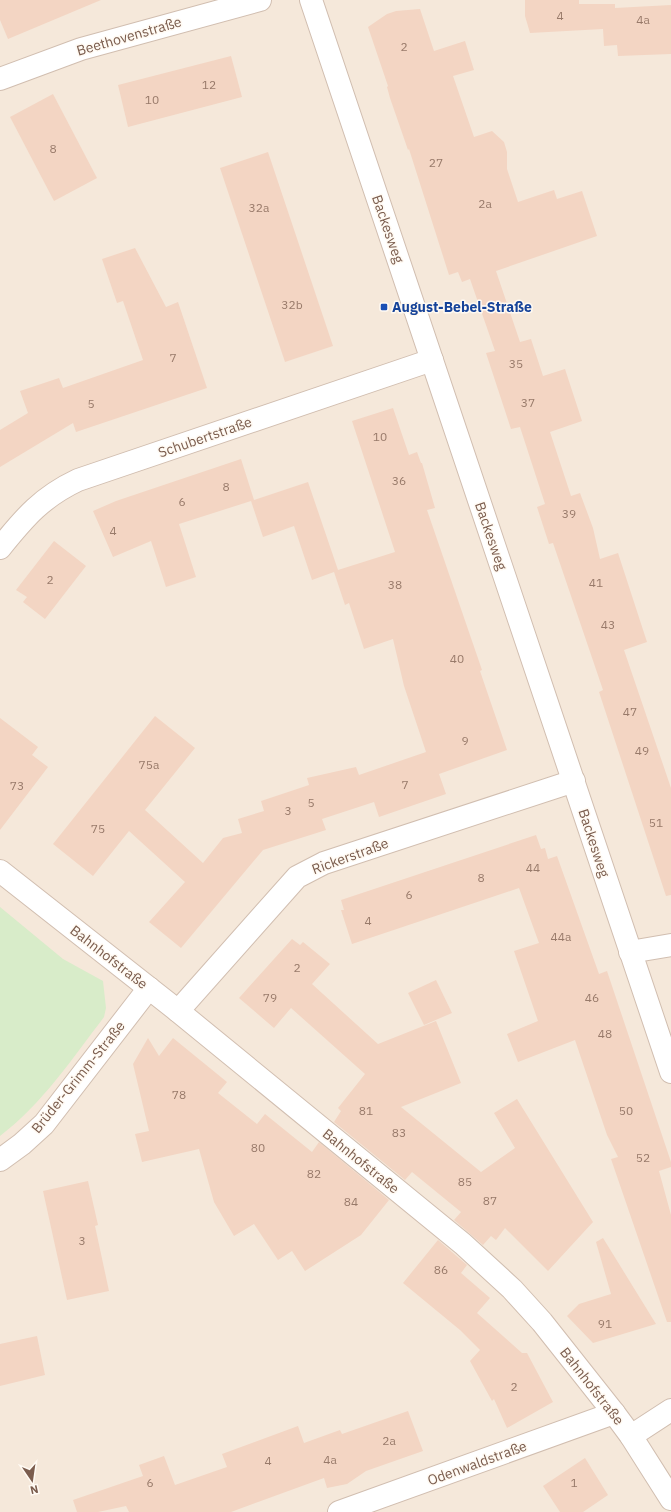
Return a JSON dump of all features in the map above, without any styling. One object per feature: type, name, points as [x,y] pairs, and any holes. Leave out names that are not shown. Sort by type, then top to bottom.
[{"type":"street","name":"Beethovenstraße","points":[[0,80],[81,49],[260,0]]},
{"type":"street","name":"Backesweg","points":[[311,0],[671,1072]]},
{"type":"street","name":"Schubertstraße","points":[[0,548],[28,515],[45,499],[60,488],[78,480],[432,360]]},
{"type":"street","name":"Rickerstraße","points":[[178,1011],[297,877],[303,873],[324,863],[574,782]]},
{"type":"street","name":"Bahnhofstraße","points":[[0,871],[178,1011],[463,1244],[512,1289],[542,1322],[614,1413],[631,1436],[671,1499]]},
{"type":"street","points":[[630,952],[671,945]]},
{"type":"street","name":"Brüder-Grimm-Straße","points":[[0,1160],[22,1144],[44,1124],[149,988]]},
{"type":"street","points":[[631,1436],[671,1410]]},
{"type":"street","name":"Odenwaldstraße","points":[[343,1511],[614,1413]]},
{"type":"shaded area","points":[[0,0],[671,0],[671,1512],[0,1512]]},
{"type":"green space","points":[[0,907],[63,959],[103,981],[106,1008],[104,1017],[56,1080],[29,1110],[0,1136]]},
{"type":"building","points":[[0,0],[101,0],[8,39],[0,20]]},
{"type":"building","points":[[525,0],[579,0],[579,4],[615,4],[615,8],[671,5],[671,54],[618,56],[617,45],[604,46],[603,29],[530,33],[525,16]]},
{"type":"building","points":[[420,9],[434,51],[465,41],[474,70],[453,76],[474,137],[492,131],[504,142],[507,152],[507,169],[518,202],[554,190],[557,199],[582,191],[597,236],[496,271],[520,342],[531,339],[543,376],[565,369],[582,421],[550,432],[571,496],[580,493],[593,528],[600,559],[618,553],[647,642],[624,650],[671,788],[671,895],[666,896],[599,692],[603,690],[553,543],[549,544],[537,507],[545,504],[520,427],[511,429],[486,353],[495,351],[470,279],[462,282],[458,272],[449,275],[368,27],[387,14],[396,11]]},
{"type":"building","points":[[231,56],[242,97],[128,127],[118,85]]},
{"type":"building","points":[[53,94],[97,178],[54,201],[10,117]]},
{"type":"building","points":[[268,152],[333,346],[285,362],[220,168]]},
{"type":"building","points":[[135,248],[166,307],[178,302],[207,388],[76,432],[73,423],[0,467],[0,430],[28,413],[20,391],[59,378],[63,388],[143,360],[123,301],[117,303],[102,259]]},
{"type":"building","points":[[393,408],[409,455],[417,452],[422,463],[435,508],[427,510],[482,670],[480,671],[507,750],[439,774],[446,794],[379,817],[374,802],[322,819],[326,830],[263,850],[181,948],[149,922],[185,882],[129,831],[93,876],[53,844],[155,716],[195,748],[145,810],[203,863],[223,838],[242,833],[238,819],[264,811],[261,801],[309,785],[307,778],[356,767],[359,775],[426,752],[404,686],[393,639],[364,649],[349,603],[345,605],[334,572],[312,580],[294,526],[263,537],[251,501],[179,524],[196,577],[166,587],[151,541],[113,557],[93,511],[116,501],[241,459],[254,500],[308,482],[338,570],[395,552],[352,421]]},
{"type":"building","points":[[54,541],[86,566],[45,619],[23,602],[27,597],[16,590]]},
{"type":"building","points":[[0,718],[38,747],[32,755],[48,767],[0,830]]},
{"type":"building","points":[[536,835],[541,849],[545,848],[548,859],[557,856],[599,974],[607,971],[671,1162],[671,1167],[659,1171],[671,1215],[671,1322],[667,1322],[611,1159],[618,1157],[607,1135],[575,1040],[518,1062],[507,1034],[538,1021],[514,951],[539,943],[519,888],[352,944],[341,910],[344,910],[341,900]]},
{"type":"building","points":[[292,939],[300,945],[303,942],[330,964],[312,984],[378,1044],[436,1021],[461,1083],[401,1107],[481,1172],[515,1148],[494,1113],[517,1099],[593,1222],[548,1271],[505,1228],[496,1240],[491,1236],[483,1245],[454,1220],[461,1212],[412,1172],[405,1180],[334,1122],[341,1111],[338,1108],[365,1074],[291,1008],[274,1028],[239,998]]},
{"type":"building","points":[[436,980],[452,1013],[424,1025],[408,993]]},
{"type":"building","points":[[148,1038],[159,1056],[173,1038],[227,1082],[218,1093],[257,1124],[265,1114],[312,1152],[319,1142],[389,1200],[361,1235],[305,1271],[292,1251],[278,1260],[254,1224],[234,1236],[214,1202],[199,1149],[142,1162],[135,1134],[149,1131],[133,1064]]},
{"type":"building","points":[[88,1181],[98,1225],[95,1226],[109,1291],[67,1300],[43,1191]]},
{"type":"building","points":[[603,1238],[656,1324],[593,1343],[567,1316],[579,1304],[611,1294],[596,1242]]},
{"type":"building","points":[[438,1240],[467,1265],[461,1273],[490,1298],[477,1313],[522,1353],[527,1353],[553,1402],[507,1428],[494,1399],[492,1401],[470,1361],[480,1350],[460,1330],[403,1283]]},
{"type":"building","points":[[37,1336],[45,1375],[0,1386],[0,1344]]},
{"type":"building","points":[[408,1411],[423,1451],[366,1471],[347,1484],[327,1488],[324,1478],[231,1512],[129,1512],[126,1506],[98,1512],[77,1512],[73,1500],[143,1476],[139,1465],[164,1456],[175,1485],[227,1467],[222,1454],[298,1426],[304,1443],[340,1430],[342,1434]]},
{"type":"building","points":[[585,1458],[608,1495],[583,1512],[560,1512],[543,1486]]},
{"type":"place","name":"August-Bebel-Straße","points":[[384,307]]}]
